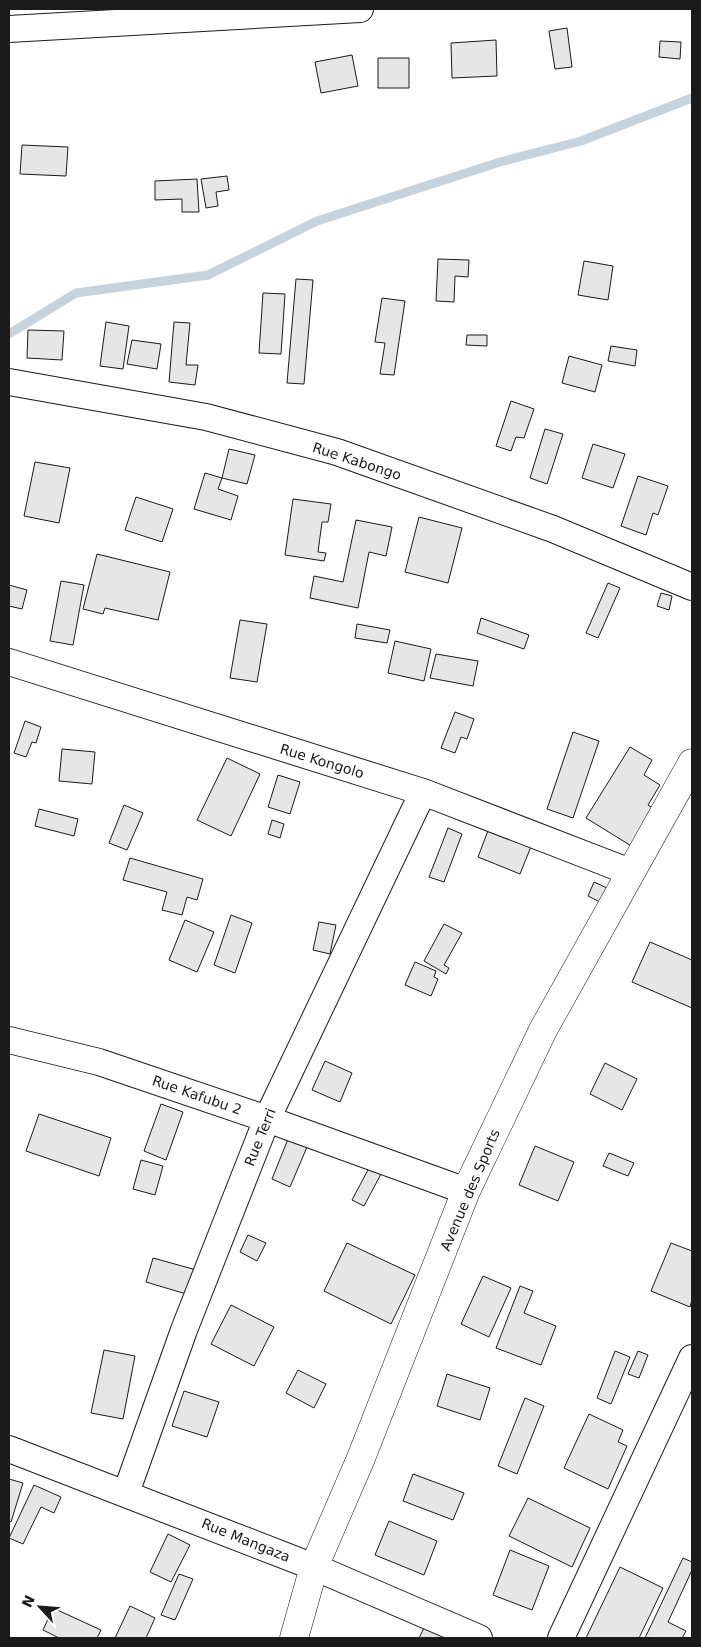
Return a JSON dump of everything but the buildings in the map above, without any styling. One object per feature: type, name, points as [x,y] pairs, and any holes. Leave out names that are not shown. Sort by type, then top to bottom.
[{"type":"street","points":[[9,29],[111,16],[360,9]]},
{"type":"street","name":"Rue Kabongo","points":[[9,382],[206,417],[337,452],[553,529],[692,586]]},
{"type":"street","name":"Rue Kongolo","points":[[9,662],[423,792],[630,872]]},
{"type":"street","name":"Avenue des Sports","points":[[294,1638],[314,1567],[362,1458],[466,1191],[543,1030],[692,763]]},
{"type":"street","name":"Rue Terri","points":[[126,1493],[184,1330],[266,1118],[423,792]]},
{"type":"street","name":"Rue Kafubu 2","points":[[9,1040],[99,1062],[266,1118],[466,1191]]},
{"type":"street","points":[[561,1638],[692,1358]]},
{"type":"street","name":"Rue Mangaza","points":[[9,1449],[314,1567],[479,1638]]},
{"type":"waterway","points":[[9,334],[76,293],[208,275],[317,221],[500,162],[581,141],[692,98]]}]
